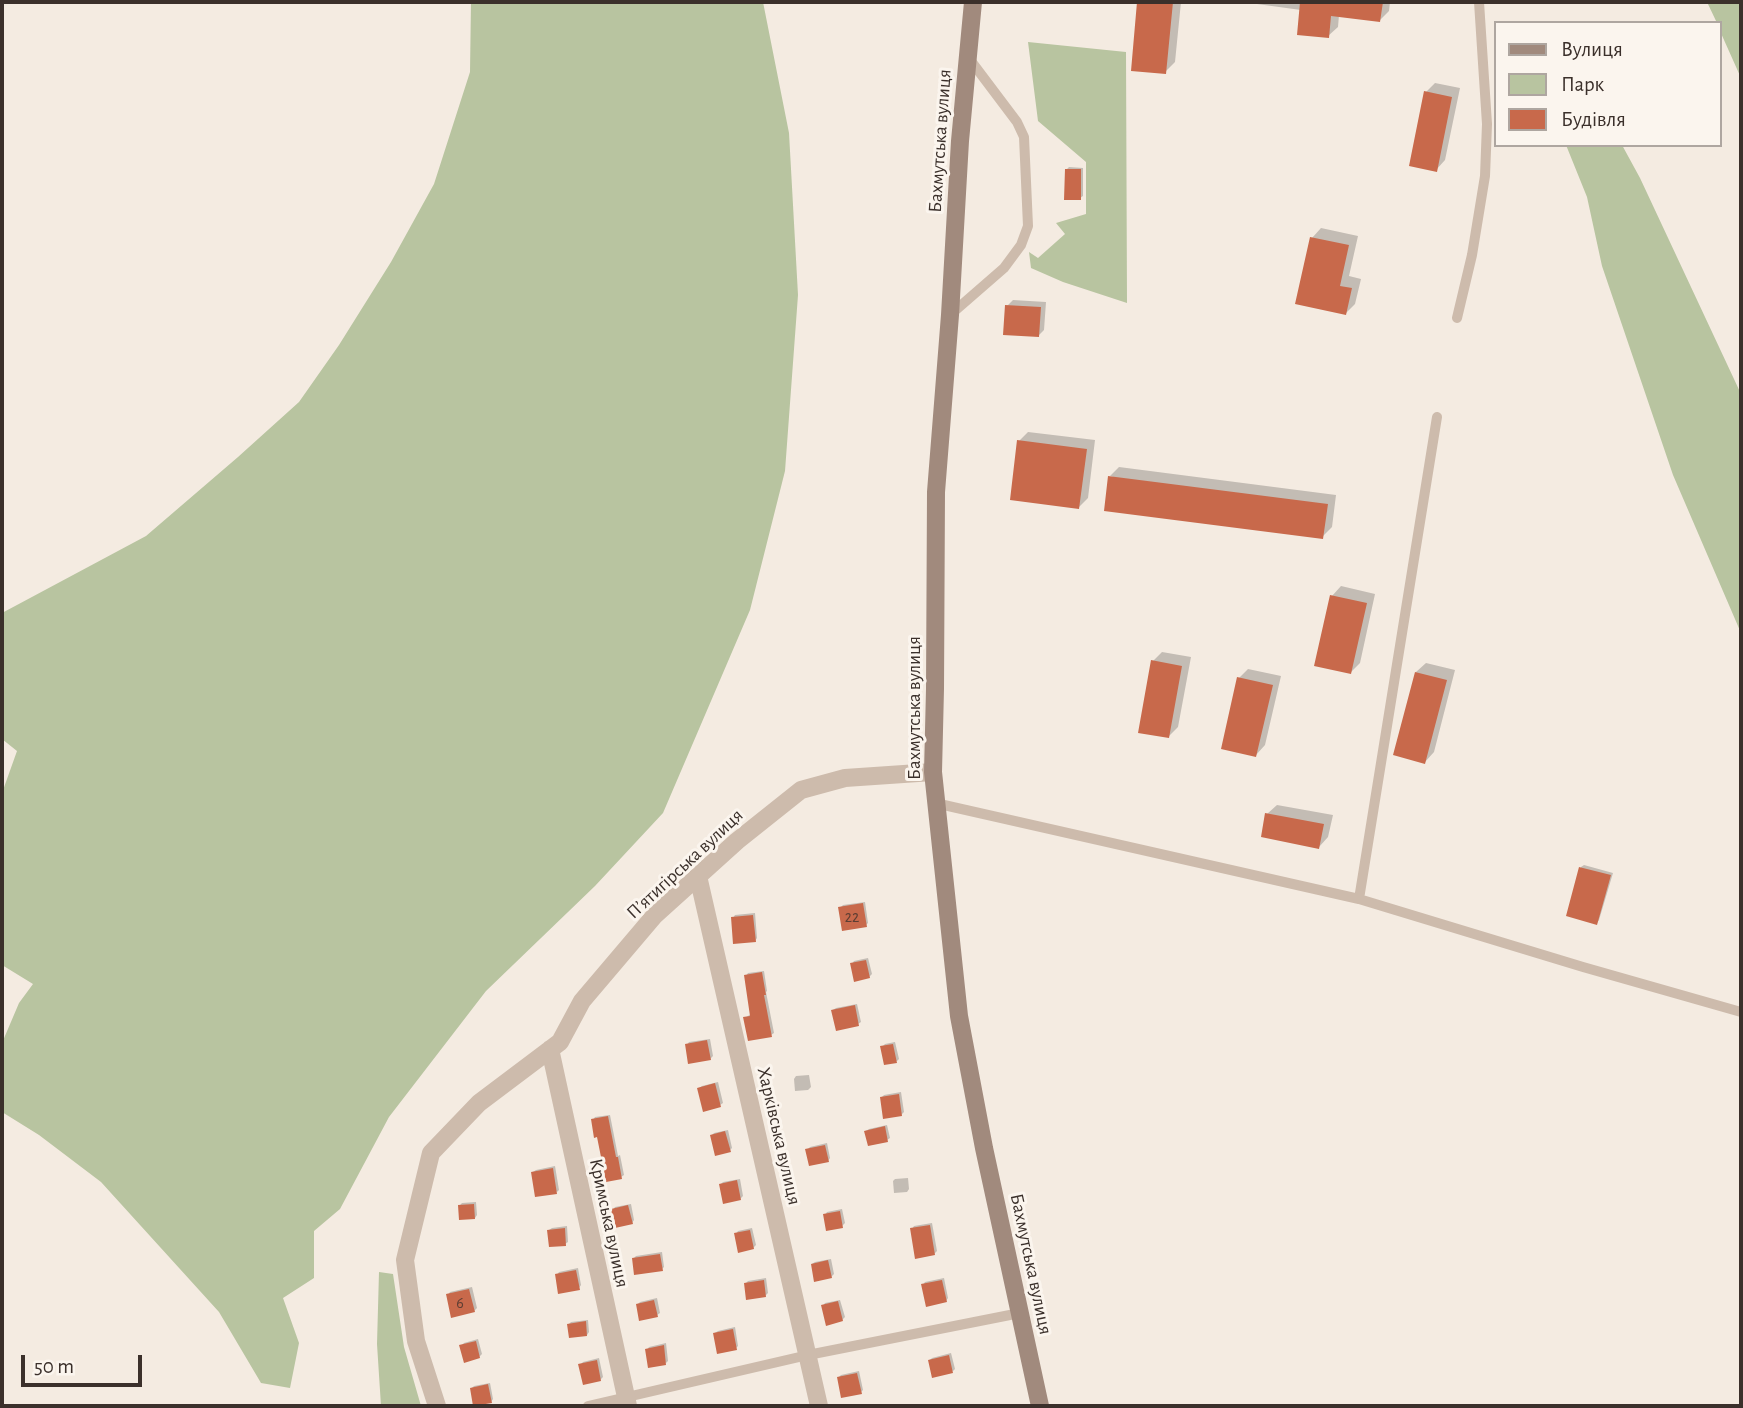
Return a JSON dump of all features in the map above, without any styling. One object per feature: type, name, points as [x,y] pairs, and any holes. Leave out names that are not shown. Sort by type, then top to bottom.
[{"type":"main road","name":"Бахмутська вулиця","points":[[973,2],[960,141],[936,492],[933,772],[959,1016],[984,1149],[1041,1406]]},
{"type":"street","name":"П’ятигірська вулиця","points":[[437,1406],[416,1340],[405,1260],[431,1153],[479,1103],[560,1042],[582,1001],[655,915],[737,841],[801,790],[845,778],[933,772]]},
{"type":"street","name":"Харківська вулиця","points":[[698,876],[819,1406]]},
{"type":"street","name":"Кримська вулиця","points":[[550,1049],[627,1402]]},
{"type":"lane","points":[[1457,318],[1472,255],[1485,176],[1487,124],[1479,2]]},
{"type":"lane","points":[[950,315],[1004,268],[1021,246],[1028,226],[1024,138],[1017,122],[968,57]]},
{"type":"lane","points":[[1359,899],[1437,416]]},
{"type":"lane","points":[[935,803],[1359,899],[1741,1012]]},
{"type":"lane","points":[[588,1406],[627,1402],[808,1355],[1020,1312]]},
{"type":"green space","points":[[471,2],[763,2],[789,133],[798,295],[785,471],[750,610],[663,813],[595,886],[486,991],[389,1117],[340,1209],[314,1231],[314,1278],[283,1298],[299,1343],[290,1388],[261,1383],[219,1312],[101,1182],[39,1135],[2,1112],[2,1043],[19,1003],[33,984],[2,965],[2,793],[17,751],[2,739],[2,613],[146,536],[299,402],[339,345],[391,262],[434,184],[470,72]]},
{"type":"green space","points":[[1707,2],[1741,2],[1741,78],[1722,35],[1722,21],[1716,21]]},
{"type":"green space","points":[[1028,42],[1126,52],[1127,303],[1063,282],[1031,268],[1029,252],[1038,258],[1065,234],[1056,223],[1086,214],[1086,162],[1038,121]]},
{"type":"green space","points":[[1567,147],[1623,147],[1741,394],[1741,633],[1673,475],[1602,266],[1587,197]]},
{"type":"green space","points":[[379,1272],[393,1274],[404,1347],[421,1406],[381,1406],[377,1344]]},
{"type":"building","points":[[1137,2],[1173,2],[1166,74],[1131,71]]},
{"type":"building","points":[[1300,2],[1383,2],[1380,22],[1331,16],[1329,38],[1297,35]]},
{"type":"building","points":[[1424,91],[1452,97],[1437,172],[1409,166]]},
{"type":"building","points":[[1065,169],[1081,169],[1081,200],[1064,200]]},
{"type":"building","points":[[1310,237],[1349,245],[1340,286],[1352,288],[1346,315],[1295,304]]},
{"type":"building","points":[[1005,305],[1041,307],[1039,337],[1003,335]]},
{"type":"building","points":[[1017,440],[1087,449],[1079,509],[1010,500]]},
{"type":"building","points":[[1108,476],[1328,504],[1323,539],[1104,511]]},
{"type":"building","points":[[1330,595],[1367,603],[1351,674],[1314,666]]},
{"type":"building","points":[[1151,660],[1182,666],[1169,738],[1138,733]]},
{"type":"building","points":[[1415,672],[1447,680],[1425,764],[1393,755]]},
{"type":"building","points":[[1237,677],[1273,685],[1256,757],[1221,749]]},
{"type":"building","points":[[1265,813],[1324,824],[1319,849],[1261,837]]},
{"type":"building","points":[[1579,867],[1611,875],[1597,925],[1566,916]]},
{"type":"building","points":[[863,903],[867,927],[842,931],[838,907]]},
{"type":"building","points":[[753,915],[756,942],[733,944],[731,917]]},
{"type":"building","points":[[866,960],[870,978],[854,982],[850,963]]},
{"type":"building","points":[[762,972],[772,1037],[748,1041],[743,1017],[750,1016],[744,975]]},
{"type":"building","points":[[855,1005],[859,1026],[836,1031],[831,1010]]},
{"type":"building","points":[[707,1040],[711,1060],[688,1064],[685,1044]]},
{"type":"building","points":[[893,1044],[897,1063],[884,1065],[880,1046]]},
{"type":"building","points":[[715,1083],[721,1107],[703,1112],[697,1088]]},
{"type":"building","points":[[899,1094],[902,1116],[883,1119],[880,1097]]},
{"type":"building","points":[[608,1116],[622,1179],[606,1182],[591,1119]]},
{"type":"building","points":[[885,1126],[888,1142],[868,1146],[864,1131]]},
{"type":"building","points":[[725,1131],[731,1152],[715,1156],[710,1135]]},
{"type":"building","points":[[825,1145],[829,1162],[809,1166],[805,1149]]},
{"type":"building","points":[[553,1168],[557,1194],[535,1197],[531,1172]]},
{"type":"building","points":[[737,1180],[741,1200],[723,1204],[719,1184]]},
{"type":"building","points":[[474,1204],[475,1219],[459,1220],[458,1205]]},
{"type":"building","points":[[628,1205],[633,1224],[615,1228],[611,1209]]},
{"type":"building","points":[[840,1211],[843,1228],[826,1231],[823,1214]]},
{"type":"building","points":[[930,1225],[935,1255],[915,1259],[910,1228]]},
{"type":"building","points":[[565,1228],[566,1246],[549,1247],[547,1230]]},
{"type":"building","points":[[750,1230],[754,1249],[738,1253],[734,1233]]},
{"type":"building","points":[[660,1254],[663,1271],[634,1275],[632,1258]]},
{"type":"building","points":[[828,1260],[832,1278],[814,1282],[811,1264]]},
{"type":"building","points":[[576,1270],[580,1290],[558,1294],[555,1274]]},
{"type":"building","points":[[764,1280],[766,1297],[746,1300],[744,1283]]},
{"type":"building","points":[[942,1280],[947,1302],[926,1307],[921,1284]]},
{"type":"building","points":[[469,1289],[475,1312],[451,1318],[446,1294]]},
{"type":"building","points":[[654,1300],[658,1317],[639,1321],[636,1304]]},
{"type":"building","points":[[838,1301],[843,1321],[826,1326],[821,1305]]},
{"type":"building","points":[[586,1321],[587,1336],[569,1338],[567,1324]]},
{"type":"building","points":[[733,1329],[737,1350],[717,1354],[713,1333]]},
{"type":"building","points":[[476,1341],[480,1358],[464,1363],[459,1345]]},
{"type":"building","points":[[664,1345],[666,1365],[648,1368],[645,1349]]},
{"type":"building","points":[[949,1355],[953,1373],[932,1378],[928,1360]]},
{"type":"building","points":[[597,1360],[601,1381],[583,1385],[578,1364]]},
{"type":"building","points":[[857,1373],[862,1394],[841,1398],[837,1377]]},
{"type":"building","points":[[488,1384],[492,1403],[473,1406],[470,1388]]}]
